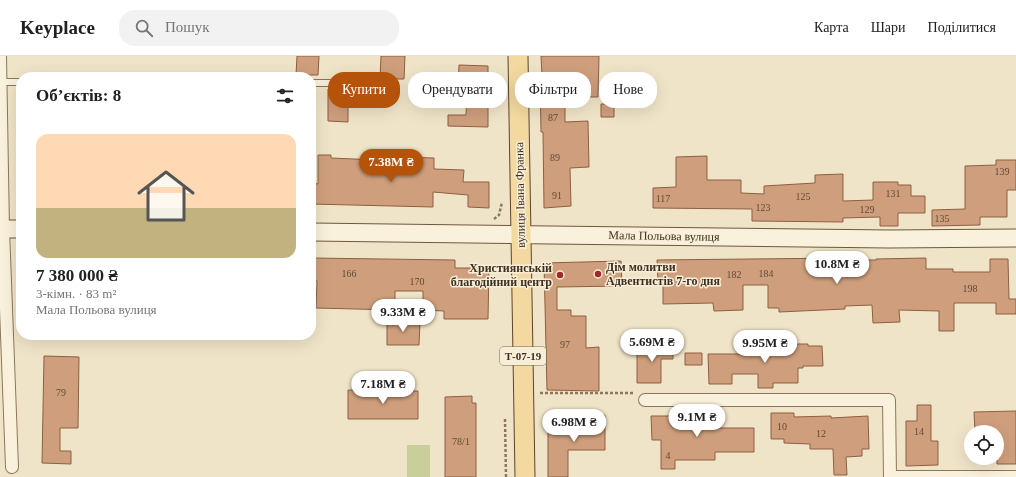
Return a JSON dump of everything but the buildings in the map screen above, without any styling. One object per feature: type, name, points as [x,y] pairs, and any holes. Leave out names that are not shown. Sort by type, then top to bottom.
[{"type":"main road","name":"вулиця Івана Франка","points":[[518,56],[524,477]]},
{"type":"street","points":[[0,56],[2,229],[12,467]]},
{"type":"street","points":[[2,229],[16,229]]},
{"type":"street","name":"Мала Польова вулиця","points":[[316,232],[889,239],[1016,238]]},
{"type":"street","points":[[645,400],[889,400],[890,477],[1016,477]]},
{"type":"lane","points":[[1,82],[16,82]]},
{"type":"lane","points":[[316,83],[328,83]]},
{"type":"path","points":[[491,221],[499,214],[502,195]]},
{"type":"path","points":[[523,393],[635,393],[640,395],[645,400]]},
{"type":"path","points":[[505,414],[506,477]]},
{"type":"green space","points":[[407,445],[430,445],[430,477],[407,477]]},
{"type":"place","name":"Дім молитви Адвентистів 7-го дня","points":[[598,274]]},
{"type":"place","name":"Християнській благодійний центр","points":[[560,275]]}]
